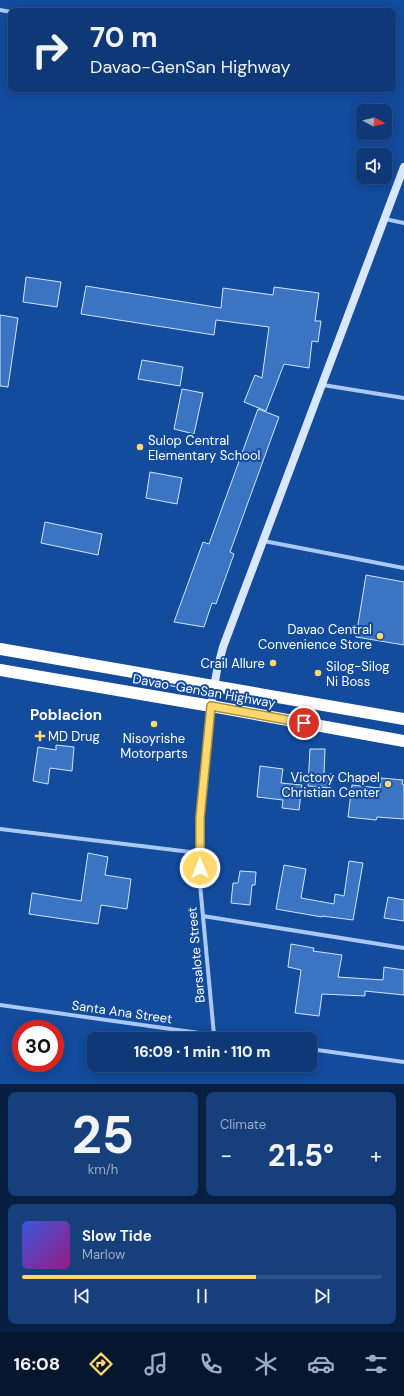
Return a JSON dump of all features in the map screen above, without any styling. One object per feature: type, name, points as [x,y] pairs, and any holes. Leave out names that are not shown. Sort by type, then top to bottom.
[{"type":"highway","name":"Davao-GenSan Highway","points":[[0,649],[214,685],[404,720]]},
{"type":"highway","name":"Davao-GenSan Highway","points":[[0,670],[404,741]]},
{"type":"street","points":[[211,706],[217,670],[223,647],[404,167]]},
{"type":"street","points":[[384,219],[404,223]]},
{"type":"street","points":[[323,385],[404,398]]},
{"type":"street","points":[[264,541],[404,568]]},
{"type":"street","name":"Barsalote Street","points":[[211,706],[200,818],[199,853],[214,1032]]},
{"type":"street","points":[[0,829],[199,853]]},
{"type":"street","points":[[203,916],[404,948]]},
{"type":"street","name":"Santa Ana Street","points":[[0,1005],[193,1032]]},
{"type":"street","points":[[317,1050],[404,1062]]},
{"type":"building","points":[[26,277],[61,282],[57,307],[23,302]]},
{"type":"building","points":[[86,286],[221,308],[223,288],[273,295],[274,287],[319,293],[315,321],[321,321],[318,342],[312,341],[309,368],[284,364],[266,411],[244,402],[255,375],[262,378],[269,327],[216,320],[214,335],[81,314]]},
{"type":"building","points":[[0,315],[18,318],[8,387],[0,386]]},
{"type":"building","points":[[142,360],[183,367],[180,386],[138,379]]},
{"type":"building","points":[[182,389],[203,393],[194,434],[174,429]]},
{"type":"building","points":[[258,409],[279,417],[230,552],[234,554],[216,604],[212,603],[204,627],[174,622],[203,542],[209,544]]},
{"type":"building","points":[[150,472],[182,478],[177,504],[146,498]]},
{"type":"building","points":[[45,522],[102,534],[98,555],[41,543]]},
{"type":"building","points":[[366,575],[404,582],[404,645],[356,637]]},
{"type":"building","points":[[56,745],[74,747],[72,771],[50,768],[48,784],[33,781],[38,747],[56,750]]},
{"type":"building","points":[[310,749],[325,749],[324,774],[332,774],[330,788],[308,786]]},
{"type":"building","points":[[260,766],[283,769],[281,783],[302,785],[299,810],[282,808],[283,800],[257,797]]},
{"type":"building","points":[[381,778],[403,780],[404,819],[377,817],[376,820],[348,817],[352,785],[380,788]]},
{"type":"building","points":[[88,853],[108,857],[105,875],[131,879],[127,909],[101,905],[98,924],[29,914],[32,893],[81,901]]},
{"type":"building","points":[[349,861],[363,863],[353,920],[322,917],[276,909],[284,865],[306,869],[301,898],[334,904],[335,894],[344,896]]},
{"type":"building","points":[[240,871],[256,872],[255,885],[252,885],[250,905],[231,903],[233,883],[238,883]]},
{"type":"building","points":[[388,897],[404,900],[404,921],[384,918]]},
{"type":"building","points":[[291,944],[314,948],[313,951],[342,955],[338,977],[383,980],[384,967],[404,970],[404,995],[365,991],[365,996],[322,994],[319,1016],[295,1013],[301,970],[288,967]]},
{"type":"place","name":"Sulop Central Elementary School","points":[[140,447]]},
{"type":"place","name":"Davao Central Convenience Store","points":[[380,636]]},
{"type":"place","name":"Crail Allure","points":[[273,663]]},
{"type":"place","name":"Silog-Silog Ni Boss","points":[[318,673]]},
{"type":"place","name":"Nisoyrishe Motorparts","points":[[154,724]]},
{"type":"place","name":"MD Drug","points":[[40,736]]},
{"type":"place","name":"Victory Chapel Christian Center","points":[[388,784]]},
{"type":"district","name":"Poblacion","points":[[66,715]]},
{"type":"route","points":[[200,868],[200,818],[211,706],[304,723]]}]
